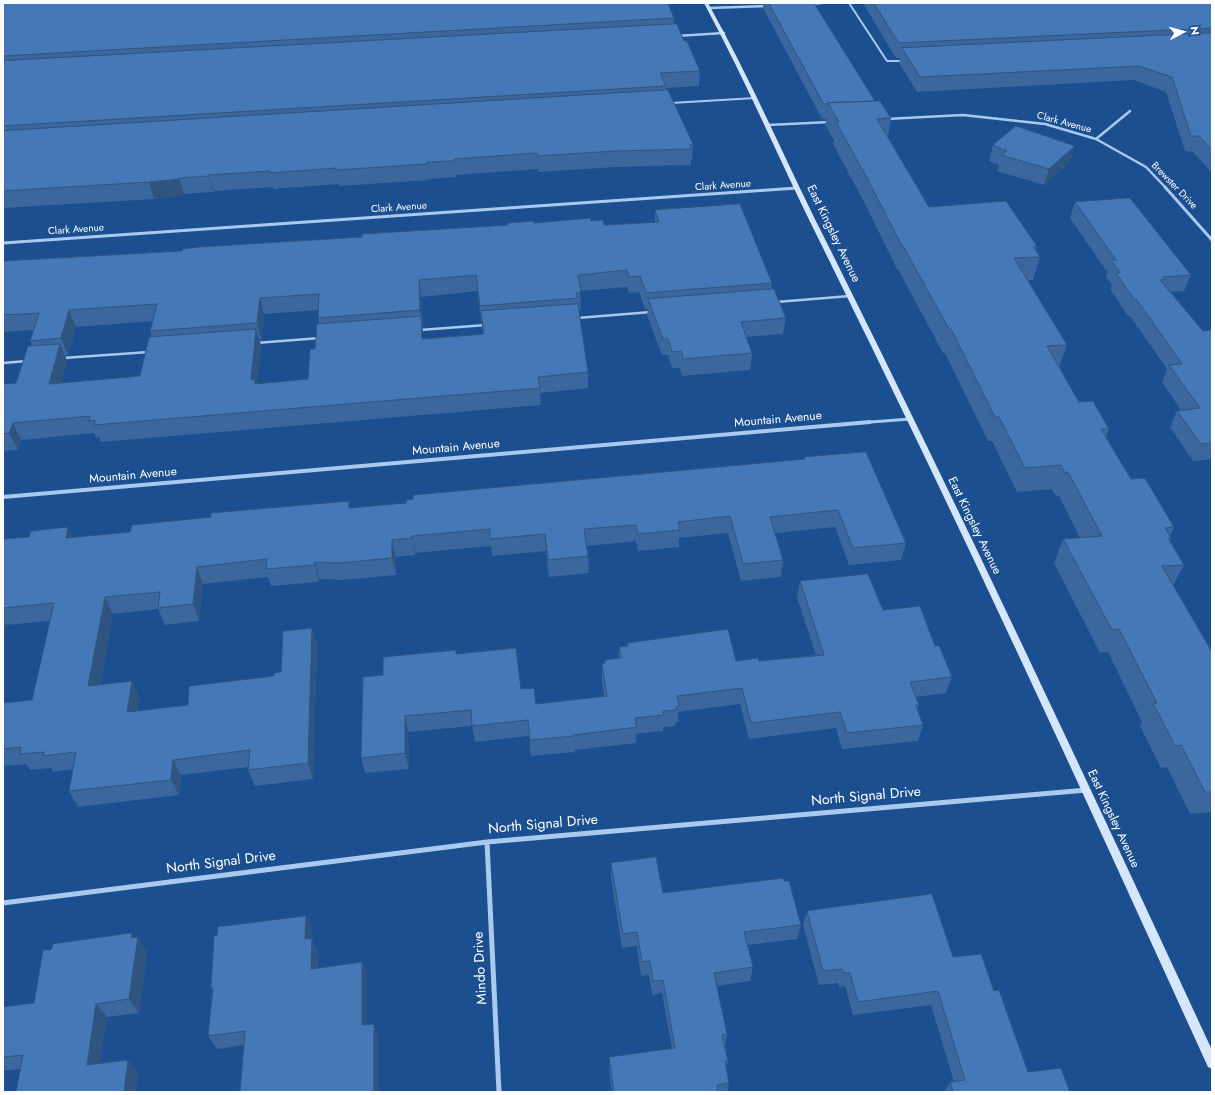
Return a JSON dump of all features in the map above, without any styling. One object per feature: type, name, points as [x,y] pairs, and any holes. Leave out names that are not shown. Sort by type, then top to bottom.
[{"type":"street","points":[[806,4],[821,3]]},
{"type":"street","points":[[708,6],[769,6]]},
{"type":"street","name":"East Kingsley Avenue","points":[[708,6],[724,33],[1087,790],[1212,1063]]},
{"type":"street","points":[[668,36],[724,33]]},
{"type":"street","name":"Clark Avenue","points":[[885,119],[963,115],[1045,124],[1096,139],[1130,111]]},
{"type":"street","points":[[768,125],[830,122]]},
{"type":"street","name":"Brewster Drive","points":[[1096,139],[1146,167],[1180,202],[1212,240]]},
{"type":"street","name":"Clark Avenue","points":[[3,243],[797,188]]},
{"type":"street","name":"Mountain Avenue","points":[[3,497],[910,419]]},
{"type":"street","name":"North Signal Drive","points":[[3,903],[487,842],[1087,790]]},
{"type":"street","name":"Mindo Drive","points":[[487,842],[499,1092]]},
{"type":"lane","points":[[848,3],[887,61],[903,61]]},
{"type":"lane","points":[[668,103],[755,98]]},
{"type":"lane","points":[[771,303],[850,296]]},
{"type":"lane","points":[[573,318],[652,312]]},
{"type":"lane","points":[[414,331],[494,324]]},
{"type":"lane","points":[[248,344],[328,338]]},
{"type":"lane","points":[[58,359],[153,351]]},
{"type":"lane","points":[[3,363],[35,361]]},
{"type":"building","points":[[3,3],[668,3],[674,18],[3,56]]},
{"type":"building","points":[[769,3],[814,3],[875,101],[824,104]]},
{"type":"building","points":[[874,3],[1212,3],[1212,28],[899,43]]},
{"type":"building","points":[[677,24],[684,41],[687,41],[700,71],[660,73],[666,86],[3,126],[3,61]]},
{"type":"building","points":[[1212,33],[1212,150],[1199,136],[1191,136],[1172,77],[1139,66],[920,77],[902,48]]},
{"type":"building","points":[[668,90],[693,144],[690,145],[692,149],[616,151],[537,156],[537,153],[454,159],[454,161],[427,162],[427,164],[336,170],[336,168],[270,173],[270,171],[209,175],[149,182],[3,191],[3,131]]},
{"type":"building","points":[[880,101],[891,118],[877,119],[929,207],[1006,201],[1037,246],[1033,246],[1040,257],[1014,258],[1067,345],[1047,346],[1079,402],[1093,401],[1109,429],[1101,429],[1131,479],[1145,478],[1174,527],[1165,528],[1171,538],[1168,538],[1184,565],[1162,566],[1212,652],[1212,792],[1205,792],[1181,745],[1175,746],[1153,703],[1157,703],[1119,629],[1112,630],[1063,539],[1102,536],[1068,472],[1065,473],[1061,465],[1025,468],[999,417],[995,417],[951,329],[949,329],[902,246],[836,122],[839,122],[828,103]]},
{"type":"building","points":[[1016,126],[1075,146],[1049,169],[1001,155],[1007,151],[993,145]]},
{"type":"building","points":[[1130,198],[1191,275],[1163,277],[1165,279],[1160,280],[1203,331],[1212,330],[1212,443],[1201,444],[1177,411],[1200,408],[1169,365],[1182,364],[1116,273],[1120,273],[1111,260],[1116,260],[1075,202]]},
{"type":"building","points":[[740,204],[772,283],[646,293],[640,276],[629,277],[627,270],[578,275],[581,293],[576,293],[577,298],[480,306],[476,275],[419,280],[420,310],[318,318],[319,294],[260,298],[257,323],[150,331],[157,304],[69,310],[61,338],[30,341],[39,313],[3,315],[3,261],[182,251],[183,249],[199,247],[362,237],[362,234],[508,225],[508,223],[534,221],[534,223],[591,218],[591,221],[603,220],[604,225],[659,222],[655,210]]},
{"type":"building","points":[[774,289],[786,318],[741,322],[752,353],[683,359],[681,351],[672,352],[668,339],[663,339],[648,299]]},
{"type":"building","points":[[578,304],[588,372],[538,377],[540,388],[94,425],[95,420],[89,421],[90,416],[13,423],[9,433],[3,434],[3,384],[16,383],[28,346],[60,344],[49,384],[140,376],[149,337],[256,329],[251,380],[255,379],[255,384],[308,379],[310,349],[315,349],[317,324],[421,316],[422,339],[484,334],[481,311]]},
{"type":"building","points":[[866,452],[906,543],[853,548],[838,510],[770,517],[783,560],[743,564],[730,516],[678,522],[680,530],[638,534],[636,525],[584,529],[588,556],[548,560],[545,534],[490,539],[490,529],[412,536],[412,538],[392,540],[392,558],[340,563],[315,562],[315,565],[266,569],[267,559],[197,567],[193,604],[158,608],[160,592],[105,597],[88,686],[132,681],[127,712],[188,705],[189,686],[274,676],[274,673],[281,672],[283,631],[312,628],[308,763],[248,770],[250,750],[173,760],[171,780],[69,791],[76,752],[43,756],[44,752],[20,754],[21,747],[3,749],[3,703],[32,700],[54,603],[3,608],[3,539],[29,537],[31,531],[68,527],[66,538],[130,532],[132,525],[211,517],[211,513],[349,501],[349,508],[406,503],[406,500],[413,499],[413,495],[805,459],[805,457]]},
{"type":"building","points":[[868,574],[883,610],[920,606],[935,646],[939,645],[952,677],[910,682],[919,705],[916,705],[923,725],[847,733],[840,712],[751,723],[742,688],[677,696],[679,706],[676,707],[676,710],[663,711],[664,715],[635,718],[637,727],[574,736],[530,740],[528,720],[472,726],[471,710],[405,716],[405,753],[361,758],[363,677],[383,675],[383,657],[456,650],[456,654],[516,648],[521,689],[534,688],[536,704],[607,696],[602,664],[605,663],[605,660],[621,658],[619,647],[628,646],[627,643],[728,629],[736,661],[758,658],[759,661],[824,655],[800,581]]},
{"type":"building","points":[[656,857],[663,893],[783,878],[784,881],[789,881],[801,925],[744,932],[753,967],[714,973],[727,1034],[722,1035],[728,1061],[725,1061],[729,1083],[717,1085],[718,1092],[614,1092],[609,1057],[675,1048],[663,980],[653,981],[650,961],[642,962],[637,932],[623,934],[611,863]]},
{"type":"building","points":[[932,894],[953,957],[981,954],[994,991],[999,990],[1028,1072],[1061,1068],[1070,1092],[953,1092],[950,1082],[965,1080],[938,991],[858,1002],[850,973],[844,973],[842,969],[823,971],[807,911]]},
{"type":"building","points":[[306,916],[305,939],[312,938],[311,969],[362,962],[362,1025],[374,1024],[374,1091],[240,1092],[245,1031],[208,1036],[213,988],[211,988],[214,936],[217,935],[218,927]]},
{"type":"building","points":[[132,933],[131,938],[138,937],[129,999],[96,1004],[87,1065],[128,1060],[124,1092],[16,1092],[23,1055],[3,1057],[3,1007],[34,1003],[43,950],[51,950],[53,944]]}]
